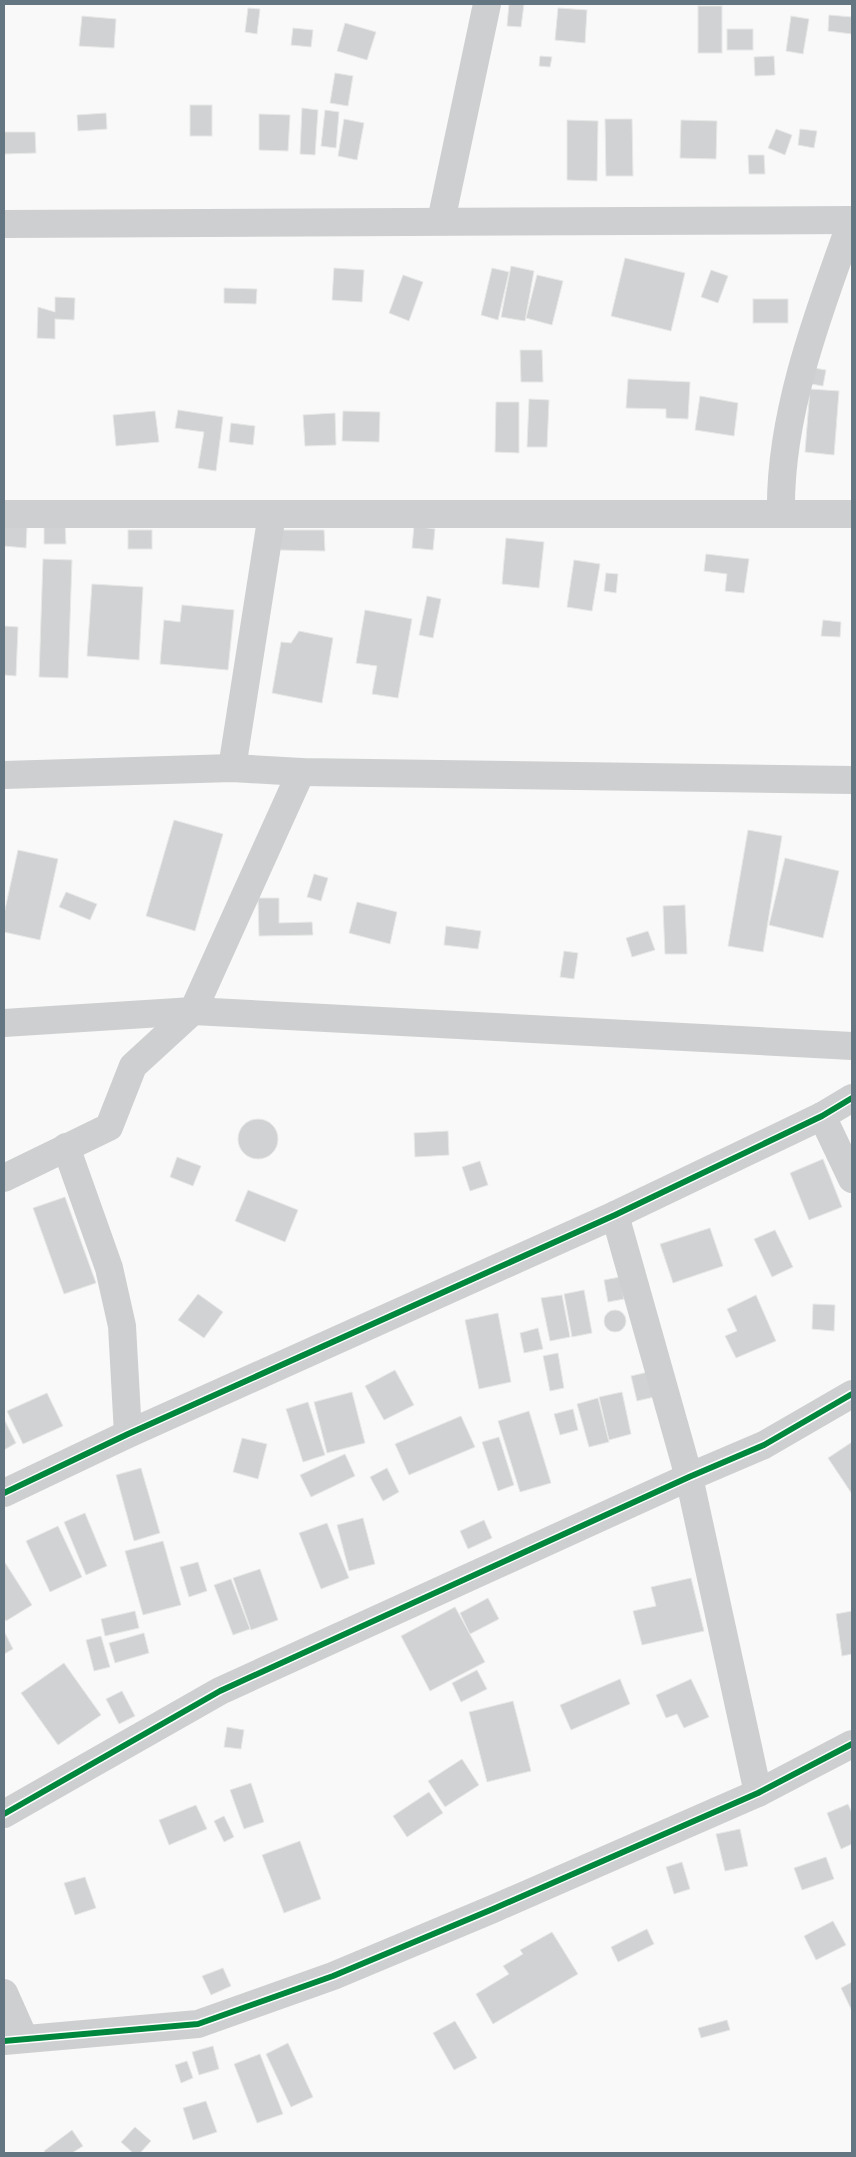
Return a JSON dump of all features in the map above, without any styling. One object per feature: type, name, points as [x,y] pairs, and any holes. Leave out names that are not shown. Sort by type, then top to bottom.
[{"type":"street","points":[[441,221],[486,4]]},
{"type":"street","points":[[4,224],[852,220],[817,316],[792,412],[781,488],[782,513]]},
{"type":"street","points":[[4,514],[852,514]]},
{"type":"street","points":[[232,768],[272,514]]},
{"type":"street","points":[[4,775],[232,768],[301,772],[852,780]]},
{"type":"street","points":[[4,1178],[109,1127],[133,1066],[193,1011],[301,772]]},
{"type":"street","points":[[4,1024],[193,1011],[852,1046]]},
{"type":"street","points":[[4,1492],[128,1434],[615,1215],[822,1116],[852,1098]]},
{"type":"street","points":[[822,1116],[852,1179]]},
{"type":"street","points":[[66,1147],[109,1268],[122,1326],[128,1434]]},
{"type":"street","points":[[615,1215],[689,1477],[758,1793]]},
{"type":"street","points":[[4,1814],[220,1691],[689,1477],[764,1445],[852,1394]]},
{"type":"street","points":[[4,1993],[14,2040],[198,2024],[333,1976],[758,1793],[852,1744]]},
{"type":"building","points":[[509,4],[524,4],[521,27],[507,26]]},
{"type":"building","points":[[698,6],[722,6],[722,53],[698,53]]},
{"type":"building","points":[[248,8],[260,9],[257,34],[245,32]]},
{"type":"building","points":[[558,8],[587,10],[585,43],[555,40]]},
{"type":"building","points":[[829,15],[852,17],[852,34],[828,31]]},
{"type":"building","points":[[82,16],[116,19],[114,48],[79,46]]},
{"type":"building","points":[[791,16],[809,19],[803,54],[786,51]]},
{"type":"building","points":[[345,23],[376,32],[367,60],[337,51]]},
{"type":"building","points":[[293,28],[313,30],[311,47],[291,45]]},
{"type":"building","points":[[727,29],[753,29],[753,50],[727,50]]},
{"type":"building","points":[[540,56],[552,57],[550,67],[539,66]]},
{"type":"building","points":[[774,56],[775,75],[755,76],[754,57]]},
{"type":"building","points":[[335,73],[353,76],[348,106],[330,103]]},
{"type":"building","points":[[190,105],[212,105],[212,136],[190,136]]},
{"type":"building","points":[[302,108],[318,110],[315,155],[300,154]]},
{"type":"building","points":[[325,110],[339,112],[336,148],[321,146]]},
{"type":"building","points":[[106,113],[107,129],[78,131],[77,115]]},
{"type":"building","points":[[259,114],[290,115],[288,151],[259,150]]},
{"type":"building","points":[[344,119],[364,123],[357,160],[338,156]]},
{"type":"building","points":[[605,119],[632,119],[633,176],[606,176]]},
{"type":"building","points":[[567,120],[598,121],[597,181],[567,180]]},
{"type":"building","points":[[681,120],[717,121],[716,159],[680,158]]},
{"type":"building","points":[[776,129],[792,135],[785,155],[768,148]]},
{"type":"building","points":[[800,129],[817,131],[814,148],[798,145]]},
{"type":"building","points":[[4,132],[35,132],[36,153],[4,154]]},
{"type":"building","points":[[748,155],[764,155],[765,174],[749,174]]},
{"type":"building","points":[[625,258],[685,273],[671,331],[611,316]]},
{"type":"building","points":[[511,266],[534,271],[525,321],[501,317]]},
{"type":"building","points":[[334,268],[364,270],[362,302],[332,300]]},
{"type":"building","points":[[492,268],[509,272],[498,320],[481,315]]},
{"type":"building","points":[[711,270],[728,276],[718,303],[701,297]]},
{"type":"building","points":[[403,275],[423,282],[409,321],[389,313]]},
{"type":"building","points":[[537,275],[563,281],[552,325],[526,318]]},
{"type":"building","points":[[224,288],[257,289],[256,304],[224,303]]},
{"type":"building","points":[[55,297],[75,298],[74,320],[55,319],[55,339],[37,338],[38,307],[55,312]]},
{"type":"building","points":[[753,299],[788,299],[788,323],[753,323]]},
{"type":"building","points":[[520,350],[542,350],[543,382],[521,382]]},
{"type":"building","points":[[814,368],[826,370],[823,386],[811,384]]},
{"type":"building","points":[[628,379],[690,382],[688,419],[666,418],[666,409],[626,408]]},
{"type":"building","points":[[810,389],[839,391],[834,455],[805,452]]},
{"type":"building","points":[[700,396],[738,403],[734,436],[695,430]]},
{"type":"building","points":[[529,399],[549,400],[547,447],[527,447]]},
{"type":"building","points":[[496,402],[519,402],[519,453],[495,452]]},
{"type":"building","points":[[178,410],[223,417],[216,471],[198,468],[204,432],[175,428]]},
{"type":"building","points":[[155,411],[159,442],[116,446],[113,415]]},
{"type":"building","points":[[343,411],[380,412],[379,442],[342,441]]},
{"type":"building","points":[[335,413],[336,445],[305,446],[303,415]]},
{"type":"building","points":[[231,423],[255,426],[253,445],[229,442]]},
{"type":"building","points":[[65,522],[66,544],[44,544],[44,523]]},
{"type":"building","points":[[4,525],[27,527],[26,548],[4,546]]},
{"type":"building","points":[[414,526],[435,529],[433,550],[412,548]]},
{"type":"building","points":[[128,530],[152,530],[152,549],[128,549]]},
{"type":"building","points":[[280,530],[324,530],[325,551],[280,550]]},
{"type":"building","points":[[506,538],[544,542],[539,588],[502,584]]},
{"type":"building","points":[[706,554],[749,559],[744,593],[725,591],[727,574],[704,571]]},
{"type":"building","points":[[43,559],[72,560],[68,678],[39,677]]},
{"type":"building","points":[[574,560],[600,564],[592,611],[567,607]]},
{"type":"building","points":[[606,573],[618,574],[616,593],[604,591]]},
{"type":"building","points":[[92,584],[143,587],[139,660],[87,656]]},
{"type":"building","points":[[427,596],[441,599],[433,638],[419,635]]},
{"type":"building","points":[[182,605],[234,610],[228,670],[160,664],[164,620],[180,622]]},
{"type":"building","points":[[365,610],[412,619],[398,698],[372,694],[377,666],[356,663]]},
{"type":"building","points":[[823,620],[841,622],[840,637],[821,636]]},
{"type":"building","points":[[4,626],[18,627],[16,676],[4,675]]},
{"type":"building","points":[[299,631],[333,638],[322,703],[272,693],[281,642],[291,643]]},
{"type":"building","points":[[174,820],[223,834],[195,931],[146,916]]},
{"type":"building","points":[[748,830],[782,836],[763,952],[728,946]]},
{"type":"building","points":[[18,850],[58,859],[40,940],[4,932],[4,914]]},
{"type":"building","points":[[785,858],[839,871],[823,938],[769,925]]},
{"type":"building","points":[[314,874],[328,878],[321,901],[307,897]]},
{"type":"building","points":[[66,892],[97,904],[90,920],[59,907]]},
{"type":"building","points":[[258,898],[279,898],[279,923],[312,922],[313,935],[259,936]]},
{"type":"building","points":[[357,902],[397,912],[390,944],[349,933]]},
{"type":"building","points":[[685,905],[687,954],[665,954],[663,906]]},
{"type":"building","points":[[446,926],[481,931],[478,949],[444,945]]},
{"type":"building","points":[[648,931],[655,950],[632,957],[626,938]]},
{"type":"building","points":[[564,951],[578,953],[574,979],[560,977]]},
{"type":"building","points":[[262,1119],[269,1122],[275,1128],[278,1139],[277,1147],[269,1156],[262,1159],[254,1159],[247,1156],[239,1147],[238,1135],[241,1128],[250,1120]]},
{"type":"building","points":[[448,1131],[449,1155],[415,1157],[414,1133]]},
{"type":"building","points":[[177,1157],[201,1166],[193,1186],[170,1177]]},
{"type":"building","points":[[823,1159],[842,1207],[809,1220],[790,1173]]},
{"type":"building","points":[[480,1161],[488,1185],[470,1191],[462,1167]]},
{"type":"building","points":[[248,1190],[298,1210],[285,1242],[235,1221]]},
{"type":"building","points":[[65,1197],[96,1283],[64,1294],[33,1208]]},
{"type":"building","points":[[710,1228],[723,1266],[673,1283],[660,1244]]},
{"type":"building","points":[[775,1230],[793,1267],[772,1277],[754,1239]]},
{"type":"building","points":[[620,1277],[624,1299],[608,1302],[604,1280]]},
{"type":"building","points":[[584,1290],[592,1333],[572,1337],[564,1294]]},
{"type":"building","points":[[198,1294],[223,1312],[204,1338],[178,1320]]},
{"type":"building","points":[[562,1295],[570,1337],[550,1341],[541,1298]]},
{"type":"building","points":[[756,1295],[776,1341],[736,1358],[725,1336],[737,1331],[727,1309]]},
{"type":"building","points":[[813,1304],[835,1305],[834,1331],[812,1329]]},
{"type":"building","points":[[611,1310],[619,1310],[626,1317],[626,1325],[619,1332],[611,1332],[604,1325],[604,1317]]},
{"type":"building","points":[[498,1313],[511,1382],[479,1389],[465,1320]]},
{"type":"building","points":[[538,1328],[543,1349],[524,1353],[520,1333]]},
{"type":"building","points":[[558,1353],[564,1388],[550,1391],[543,1356]]},
{"type":"building","points":[[395,1370],[414,1405],[384,1420],[365,1386]]},
{"type":"building","points":[[648,1372],[654,1397],[637,1401],[631,1376]]},
{"type":"building","points":[[352,1392],[365,1443],[327,1453],[314,1402]]},
{"type":"building","points":[[622,1392],[631,1434],[609,1440],[599,1397]]},
{"type":"building","points":[[47,1393],[63,1426],[23,1444],[7,1411]]},
{"type":"building","points":[[598,1398],[609,1442],[589,1447],[577,1404]]},
{"type":"building","points":[[308,1402],[325,1455],[303,1462],[286,1409]]},
{"type":"building","points":[[573,1409],[578,1430],[560,1435],[554,1414]]},
{"type":"building","points":[[529,1411],[551,1483],[520,1492],[498,1421]]},
{"type":"building","points":[[461,1416],[475,1447],[409,1475],[395,1444]]},
{"type":"building","points":[[4,1419],[16,1443],[4,1450]]},
{"type":"building","points":[[499,1437],[514,1485],[498,1491],[482,1442]]},
{"type":"building","points":[[242,1438],[267,1444],[258,1479],[233,1472]]},
{"type":"building","points":[[852,1442],[852,1494],[828,1458]]},
{"type":"building","points":[[345,1454],[355,1476],[311,1497],[300,1475]]},
{"type":"building","points":[[141,1468],[160,1533],[134,1541],[116,1475]]},
{"type":"building","points":[[387,1468],[399,1492],[383,1501],[370,1477]]},
{"type":"building","points":[[85,1513],[107,1566],[86,1575],[64,1522]]},
{"type":"building","points":[[363,1518],[375,1564],[349,1571],[337,1525]]},
{"type":"building","points":[[484,1520],[492,1538],[468,1549],[460,1531]]},
{"type":"building","points":[[327,1523],[349,1578],[321,1589],[299,1533]]},
{"type":"building","points":[[58,1526],[82,1577],[50,1592],[26,1541]]},
{"type":"building","points":[[163,1541],[181,1605],[143,1615],[125,1551]]},
{"type":"building","points":[[4,1561],[32,1605],[6,1621],[4,1618]]},
{"type":"building","points":[[198,1562],[207,1591],[189,1597],[180,1567]]},
{"type":"building","points":[[260,1569],[278,1620],[251,1630],[233,1578]]},
{"type":"building","points":[[691,1578],[704,1631],[642,1645],[633,1611],[656,1606],[651,1587]]},
{"type":"building","points":[[231,1579],[250,1629],[233,1635],[214,1585]]},
{"type":"building","points":[[488,1598],[499,1619],[470,1634],[460,1613]]},
{"type":"building","points":[[455,1607],[485,1662],[430,1691],[401,1636]]},
{"type":"building","points":[[135,1611],[139,1628],[105,1636],[101,1619]]},
{"type":"building","points":[[852,1611],[852,1654],[842,1656],[836,1614]]},
{"type":"building","points":[[4,1631],[13,1649],[4,1654]]},
{"type":"building","points":[[144,1633],[149,1653],[115,1663],[109,1643]]},
{"type":"building","points":[[101,1636],[110,1667],[94,1671],[86,1640]]},
{"type":"building","points":[[64,1663],[101,1715],[58,1745],[21,1693]]},
{"type":"building","points":[[477,1670],[487,1689],[461,1702],[452,1683]]},
{"type":"building","points":[[620,1679],[630,1704],[571,1730],[560,1705]]},
{"type":"building","points":[[691,1679],[709,1717],[684,1728],[677,1714],[666,1718],[656,1695]]},
{"type":"building","points":[[122,1691],[135,1716],[119,1724],[106,1699]]},
{"type":"building","points":[[513,1701],[531,1771],[487,1782],[469,1712]]},
{"type":"building","points":[[227,1727],[244,1730],[241,1749],[224,1747]]},
{"type":"building","points":[[462,1759],[479,1785],[445,1807],[428,1781]]},
{"type":"building","points":[[251,1783],[264,1822],[244,1829],[230,1790]]},
{"type":"building","points":[[429,1792],[443,1813],[407,1837],[393,1816]]},
{"type":"building","points":[[848,1804],[852,1813],[852,1844],[841,1849],[827,1813]]},
{"type":"building","points":[[196,1805],[207,1829],[169,1845],[159,1820]]},
{"type":"building","points":[[224,1816],[234,1837],[224,1842],[214,1821]]},
{"type":"building","points":[[740,1829],[748,1866],[725,1871],[716,1834]]},
{"type":"building","points":[[300,1841],[321,1899],[284,1913],[262,1855]]},
{"type":"building","points":[[826,1857],[834,1879],[802,1890],[794,1868]]},
{"type":"building","points":[[682,1862],[690,1889],[674,1894],[666,1867]]},
{"type":"building","points":[[85,1877],[96,1908],[75,1915],[64,1883]]},
{"type":"building","points":[[833,1921],[846,1945],[816,1960],[804,1936]]},
{"type":"building","points":[[647,1929],[654,1944],[618,1962],[611,1947]]},
{"type":"building","points":[[552,1932],[578,1974],[493,2024],[476,1994],[509,1974],[503,1966],[523,1954],[520,1950]]},
{"type":"building","points":[[223,1968],[231,1986],[211,1995],[202,1976]]},
{"type":"building","points":[[852,1982],[852,2011],[841,1988]]},
{"type":"building","points":[[727,2020],[730,2030],[701,2038],[698,2028]]},
{"type":"building","points":[[455,2021],[477,2058],[454,2070],[433,2033]]},
{"type":"building","points":[[288,2043],[313,2097],[291,2107],[266,2054]]},
{"type":"building","points":[[213,2046],[219,2069],[199,2075],[192,2052]]},
{"type":"building","points":[[260,2054],[283,2114],[257,2123],[234,2064]]},
{"type":"building","points":[[187,2061],[193,2078],[181,2083],[175,2065]]},
{"type":"building","points":[[206,2101],[217,2132],[193,2140],[183,2108]]},
{"type":"building","points":[[135,2127],[151,2141],[140,2153],[133,2153],[121,2142]]},
{"type":"building","points":[[72,2130],[83,2146],[72,2153],[46,2153],[44,2151]]},
{"type":"cycle path","points":[[4,1493],[128,1434],[615,1215],[822,1116],[852,1098]]},
{"type":"cycle path","points":[[4,1814],[220,1691],[689,1477],[764,1445],[852,1394]]},
{"type":"cycle path","points":[[4,2041],[198,2024],[333,1976],[493,1909],[758,1793],[852,1744]]}]
